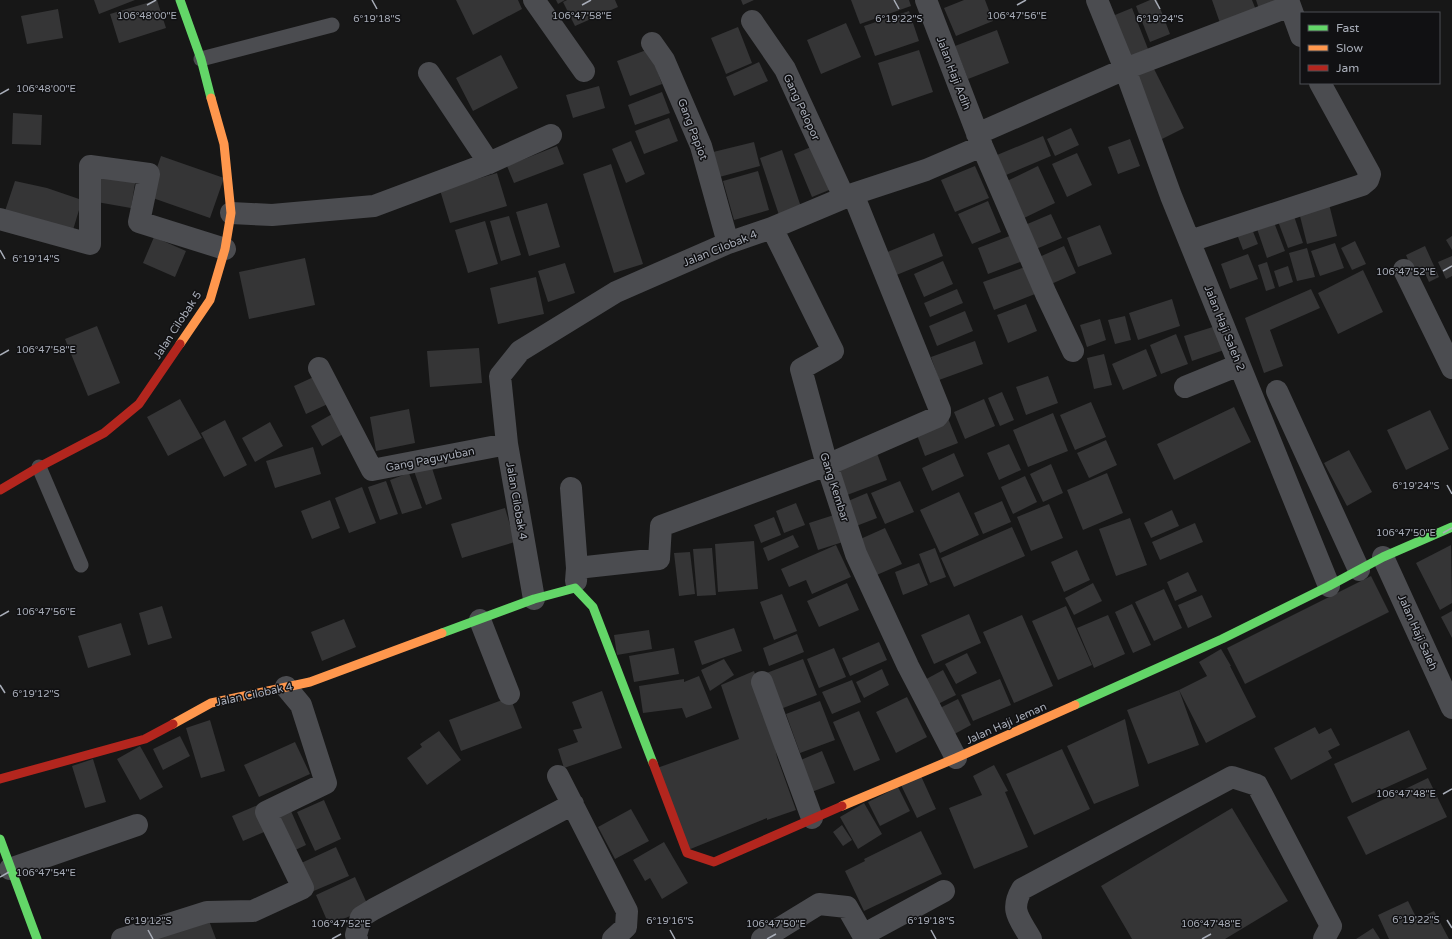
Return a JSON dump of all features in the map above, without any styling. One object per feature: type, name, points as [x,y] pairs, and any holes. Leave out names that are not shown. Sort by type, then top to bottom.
[{"type":"street","name":"Jalan Cilobak 5","points":[[0,490],[39,467],[104,433],[139,404],[210,300],[225,249],[231,213],[224,144],[201,59],[180,0]]},
{"type":"street","points":[[534,0],[584,71]]},
{"type":"street","name":"Jalan Haji Adih","points":[[926,0],[980,140],[1046,294],[1073,351]]},
{"type":"street","name":"Jalan Haji Saleh 2","points":[[1097,0],[1125,69],[1171,196],[1329,586]]},
{"type":"street","points":[[1289,3],[1300,33]]},
{"type":"street","name":"Jalan Cilobak 4","points":[[0,779],[145,739],[211,703],[310,682],[534,599],[507,444],[500,376],[520,351],[616,292],[728,243],[772,228],[848,196],[926,170],[980,140],[1125,69],[1289,3]]},
{"type":"street","name":"Gang Pelopor","points":[[752,21],[785,69],[848,196],[940,410],[937,417],[827,465]]},
{"type":"street","name":"Gang Papiot","points":[[652,43],[664,60],[701,146],[728,243]]},
{"type":"street","points":[[429,73],[489,163]]},
{"type":"street","points":[[1190,241],[1362,186],[1368,180],[1370,174],[1321,84]]},
{"type":"street","points":[[231,213],[272,215],[374,206],[489,163],[551,135]]},
{"type":"street","points":[[0,219],[90,244],[90,166],[149,174],[140,222],[225,249]]},
{"type":"street","name":"Gang Kembar","points":[[772,228],[833,351],[800,369],[827,465],[856,554],[908,666],[956,758]]},
{"type":"street","points":[[1404,270],[1452,368]]},
{"type":"street","points":[[1185,387],[1239,365]]},
{"type":"street","name":"Gang Paguyuban","points":[[320,368],[372,470],[507,444]]},
{"type":"street","points":[[1277,391],[1359,570]]},
{"type":"street","points":[[534,599],[576,578],[659,559],[661,526],[827,465]]},
{"type":"street","points":[[571,488],[576,578]]},
{"type":"street","name":"Jalan Haji Jeman","points":[[576,578],[593,607],[688,854],[714,862],[812,818],[956,758],[1222,639],[1329,586],[1383,557],[1452,527]]},
{"type":"street","name":"Jalan Haji Saleh","points":[[1383,557],[1452,708]]},
{"type":"street","points":[[480,620],[509,694]]},
{"type":"street","points":[[762,682],[812,818]]},
{"type":"street","points":[[122,939],[207,912],[253,911],[303,888],[266,812],[326,783],[301,705],[286,687]]},
{"type":"street","points":[[558,776],[627,912],[626,927],[613,939]]},
{"type":"street","points":[[1030,939],[1015,910],[1017,898],[1022,889],[1232,777],[1257,785],[1332,926],[1324,939]]},
{"type":"street","points":[[357,939],[356,935],[361,917],[573,804]]},
{"type":"street","points":[[10,869],[137,825]]},
{"type":"street","points":[[0,839],[37,939]]},
{"type":"street","points":[[762,939],[819,904],[847,907],[864,937],[944,891]]},
{"type":"lane","points":[[201,59],[332,25]]},
{"type":"lane","points":[[39,467],[81,565]]},
{"type":"building","points":[[94,0],[135,0],[99,14]]},
{"type":"building","points":[[157,0],[166,28],[119,43],[110,14]]},
{"type":"building","points":[[456,0],[518,0],[522,9],[473,35]]},
{"type":"building","points":[[556,0],[565,0],[558,4]]},
{"type":"building","points":[[567,0],[615,0],[618,7],[575,26],[563,2]]},
{"type":"building","points":[[741,0],[754,0],[743,5]]},
{"type":"building","points":[[851,0],[909,0],[911,6],[860,24]]},
{"type":"building","points":[[964,0],[985,0],[993,21],[956,36],[944,8]]},
{"type":"building","points":[[1150,0],[1157,0],[1170,34],[1150,42],[1136,6]]},
{"type":"building","points":[[1212,0],[1252,0],[1256,10],[1220,23]]},
{"type":"building","points":[[1256,0],[1282,0],[1259,9]]},
{"type":"building","points":[[1132,8],[1148,49],[1126,58],[1110,17]]},
{"type":"building","points":[[58,9],[63,38],[27,44],[21,16]]},
{"type":"building","points":[[909,11],[919,41],[875,56],[864,26]]},
{"type":"building","points":[[846,23],[861,57],[821,74],[807,40]]},
{"type":"building","points":[[738,27],[752,63],[726,74],[711,38]]},
{"type":"building","points":[[997,30],[1009,63],[968,79],[955,46]]},
{"type":"building","points":[[649,49],[662,84],[630,96],[617,61]]},
{"type":"building","points":[[919,50],[933,92],[892,106],[878,63]]},
{"type":"building","points":[[501,55],[518,88],[473,111],[456,78]]},
{"type":"building","points":[[759,62],[768,81],[734,96],[726,77]]},
{"type":"building","points":[[1153,67],[1184,128],[1160,140],[1129,79]]},
{"type":"building","points":[[599,86],[605,108],[573,118],[566,95]]},
{"type":"building","points":[[662,92],[670,113],[635,125],[628,105]]},
{"type":"building","points":[[13,113],[42,115],[41,145],[12,144]]},
{"type":"building","points":[[669,118],[678,141],[644,154],[635,131]]},
{"type":"building","points":[[1071,128],[1079,145],[1055,156],[1047,139]]},
{"type":"building","points":[[1043,136],[1051,156],[1006,175],[997,155]]},
{"type":"building","points":[[1130,139],[1140,166],[1118,174],[1108,147]]},
{"type":"building","points":[[631,141],[645,174],[626,183],[612,149]]},
{"type":"building","points":[[754,142],[760,166],[712,179],[705,154]]},
{"type":"building","points":[[816,145],[834,188],[812,197],[794,154]]},
{"type":"building","points":[[557,146],[564,164],[514,183],[507,166]]},
{"type":"building","points":[[782,150],[802,210],[780,218],[760,158]]},
{"type":"building","points":[[1077,153],[1092,185],[1067,197],[1052,164]]},
{"type":"building","points":[[161,156],[224,178],[210,218],[147,196]]},
{"type":"building","points":[[611,164],[643,264],[614,273],[583,174]]},
{"type":"building","points":[[975,166],[989,198],[955,212],[941,180]]},
{"type":"building","points":[[1038,166],[1055,203],[1022,219],[1005,182]]},
{"type":"building","points":[[96,170],[136,177],[131,208],[91,201]]},
{"type":"building","points":[[758,171],[769,210],[734,220],[723,181]]},
{"type":"building","points":[[497,173],[507,206],[450,223],[440,190]]},
{"type":"building","points":[[15,181],[47,188],[82,200],[73,230],[5,211]]},
{"type":"building","points":[[1328,200],[1337,236],[1307,244],[1298,208]]},
{"type":"building","points":[[988,201],[1001,232],[972,244],[958,214]]},
{"type":"building","points":[[547,203],[560,247],[529,256],[516,212]]},
{"type":"building","points":[[1292,210],[1303,243],[1288,248],[1276,216]]},
{"type":"building","points":[[1051,214],[1062,238],[1036,249],[1025,225]]},
{"type":"building","points":[[509,216],[521,255],[501,261],[490,221]]},
{"type":"building","points":[[1272,217],[1285,251],[1267,258],[1255,223]]},
{"type":"building","points":[[485,221],[498,264],[468,273],[455,230]]},
{"type":"building","points":[[1250,224],[1258,244],[1243,250],[1235,229]]},
{"type":"building","points":[[1100,225],[1112,254],[1078,267],[1067,238]]},
{"type":"building","points":[[934,233],[943,256],[894,276],[885,253]]},
{"type":"building","points":[[1012,235],[1023,261],[988,274],[978,248]]},
{"type":"building","points":[[1452,236],[1452,250],[1446,240]]},
{"type":"building","points":[[154,237],[186,251],[175,277],[143,263]]},
{"type":"building","points":[[1355,241],[1366,264],[1352,270],[1341,248]]},
{"type":"building","points":[[1335,243],[1344,268],[1320,276],[1311,251]]},
{"type":"building","points":[[1064,246],[1076,273],[1049,285],[1037,258]]},
{"type":"building","points":[[1425,246],[1439,277],[1429,282],[1423,269],[1414,274],[1406,255]]},
{"type":"building","points":[[1307,248],[1315,277],[1297,281],[1289,253]]},
{"type":"building","points":[[1248,254],[1258,279],[1230,289],[1221,264]]},
{"type":"building","points":[[1452,256],[1452,276],[1446,279],[1438,262]]},
{"type":"building","points":[[305,258],[315,305],[249,319],[239,272]]},
{"type":"building","points":[[943,261],[953,284],[924,297],[914,274]]},
{"type":"building","points":[[1267,262],[1275,288],[1266,291],[1258,265]]},
{"type":"building","points":[[565,263],[575,293],[548,302],[538,271]]},
{"type":"building","points":[[1288,266],[1293,282],[1279,287],[1274,271]]},
{"type":"building","points":[[1025,267],[1035,294],[994,310],[983,282]]},
{"type":"building","points":[[1363,270],[1383,312],[1338,334],[1318,293]]},
{"type":"building","points":[[536,277],[544,314],[498,324],[490,288]]},
{"type":"building","points":[[957,289],[963,303],[930,317],[924,303]]},
{"type":"building","points":[[1311,289],[1320,308],[1270,330],[1283,366],[1264,373],[1245,318]]},
{"type":"building","points":[[1172,299],[1180,326],[1138,340],[1129,313]]},
{"type":"building","points":[[1026,304],[1037,331],[1008,343],[997,315]]},
{"type":"building","points":[[965,311],[973,331],[937,346],[929,326]]},
{"type":"building","points":[[1125,316],[1131,340],[1115,344],[1108,320]]},
{"type":"building","points":[[1100,319],[1106,340],[1087,347],[1080,325]]},
{"type":"building","points":[[97,326],[120,383],[88,396],[65,339]]},
{"type":"building","points":[[1216,326],[1224,350],[1192,361],[1184,336]]},
{"type":"building","points":[[1176,334],[1188,364],[1161,374],[1150,345]]},
{"type":"building","points":[[975,341],[983,364],[939,380],[931,357]]},
{"type":"building","points":[[479,348],[482,383],[430,387],[427,351]]},
{"type":"building","points":[[1146,349],[1157,376],[1123,390],[1112,364]]},
{"type":"building","points":[[1104,354],[1112,385],[1094,389],[1087,358]]},
{"type":"building","points":[[318,375],[330,403],[306,414],[294,386]]},
{"type":"building","points":[[1048,376],[1058,403],[1026,415],[1016,387]]},
{"type":"building","points":[[1002,392],[1014,420],[1000,426],[988,398]]},
{"type":"building","points":[[180,399],[202,438],[168,456],[147,417]]},
{"type":"building","points":[[984,399],[995,426],[965,439],[954,412]]},
{"type":"building","points":[[1091,402],[1106,437],[1075,450],[1060,415]]},
{"type":"building","points":[[1234,407],[1251,442],[1174,480],[1157,444]]},
{"type":"building","points":[[409,409],[415,443],[376,451],[370,417]]},
{"type":"building","points":[[1430,410],[1449,449],[1406,470],[1387,430]]},
{"type":"building","points":[[334,413],[345,433],[322,446],[311,426]]},
{"type":"building","points":[[1053,413],[1068,451],[1028,467],[1013,430]]},
{"type":"building","points":[[947,416],[958,443],[925,456],[915,430]]},
{"type":"building","points":[[225,420],[247,465],[224,477],[201,433]]},
{"type":"building","points":[[270,422],[283,446],[255,462],[242,438]]},
{"type":"building","points":[[1106,440],[1117,465],[1089,478],[1077,453]]},
{"type":"building","points":[[1009,444],[1021,470],[999,480],[987,453]]},
{"type":"building","points":[[313,447],[321,474],[275,488],[266,461]]},
{"type":"building","points":[[875,448],[887,480],[847,495],[835,463]]},
{"type":"building","points":[[1349,450],[1372,492],[1347,506],[1324,463]]},
{"type":"building","points":[[954,453],[964,476],[932,491],[922,468]]},
{"type":"building","points":[[1051,464],[1063,493],[1043,502],[1030,474]]},
{"type":"building","points":[[431,465],[442,499],[426,505],[414,471]]},
{"type":"building","points":[[409,473],[422,508],[402,514],[390,480]]},
{"type":"building","points":[[1107,473],[1123,513],[1083,530],[1067,490]]},
{"type":"building","points":[[1025,476],[1037,502],[1013,514],[1001,487]]},
{"type":"building","points":[[386,481],[398,514],[380,520],[368,487]]},
{"type":"building","points":[[900,481],[914,512],[885,524],[871,493]]},
{"type":"building","points":[[362,487],[376,523],[349,533],[335,498]]},
{"type":"building","points":[[959,492],[979,535],[940,553],[920,510]]},
{"type":"building","points":[[867,493],[877,518],[851,528],[841,504]]},
{"type":"building","points":[[330,500],[340,528],[312,539],[301,511]]},
{"type":"building","points":[[1002,501],[1011,522],[983,534],[974,513]]},
{"type":"building","points":[[796,503],[805,525],[784,533],[776,511]]},
{"type":"building","points":[[1049,504],[1063,538],[1031,551],[1017,517]]},
{"type":"building","points":[[505,508],[515,542],[462,558],[451,524]]},
{"type":"building","points":[[1172,510],[1179,526],[1151,538],[1144,523]]},
{"type":"building","points":[[837,514],[846,541],[818,550],[809,523]]},
{"type":"building","points":[[774,517],[781,535],[761,543],[754,525]]},
{"type":"building","points":[[1130,518],[1147,565],[1116,576],[1099,529]]},
{"type":"building","points":[[1195,523],[1203,542],[1160,560],[1152,542]]},
{"type":"building","points":[[1012,527],[1025,556],[954,587],[941,558]]},
{"type":"building","points":[[885,528],[902,564],[872,577],[856,541]]},
{"type":"building","points":[[793,535],[799,547],[768,561],[763,548]]},
{"type":"building","points":[[754,541],[758,589],[718,592],[715,544]]},
{"type":"building","points":[[836,545],[851,577],[812,594],[806,580],[789,587],[781,569]]},
{"type":"building","points":[[1451,545],[1452,603],[1440,610],[1416,563]]},
{"type":"building","points":[[712,548],[716,595],[697,596],[693,549]]},
{"type":"building","points":[[935,548],[946,577],[930,583],[919,554]]},
{"type":"building","points":[[1077,550],[1090,580],[1064,592],[1051,562]]},
{"type":"building","points":[[690,552],[695,594],[679,596],[674,553]]},
{"type":"building","points":[[919,563],[928,585],[903,595],[895,572]]},
{"type":"building","points":[[1188,572],[1197,591],[1175,601],[1167,582]]},
{"type":"building","points":[[1371,576],[1389,612],[1245,684],[1227,648]]},
{"type":"building","points":[[847,583],[859,610],[819,627],[807,601]]},
{"type":"building","points":[[1093,583],[1102,601],[1074,615],[1065,598]]},
{"type":"building","points":[[1164,589],[1182,628],[1154,641],[1135,602]]},
{"type":"building","points":[[782,594],[797,631],[774,640],[760,602]]},
{"type":"building","points":[[1202,595],[1212,617],[1188,628],[1178,605]]},
{"type":"building","points":[[1132,604],[1151,645],[1133,653],[1115,612]]},
{"type":"building","points":[[162,606],[172,638],[148,645],[139,613]]},
{"type":"building","points":[[1066,606],[1092,665],[1058,680],[1032,621]]},
{"type":"building","points":[[1452,611],[1452,638],[1441,617]]},
{"type":"building","points":[[969,614],[981,643],[934,664],[921,635]]},
{"type":"building","points":[[1022,615],[1053,686],[1014,703],[983,632]]},
{"type":"building","points":[[1108,615],[1125,654],[1094,668],[1077,628]]},
{"type":"building","points":[[344,619],[356,647],[322,661],[311,632]]},
{"type":"building","points":[[121,623],[131,655],[88,668],[78,636]]},
{"type":"building","points":[[734,628],[742,651],[702,665],[694,641]]},
{"type":"building","points":[[649,630],[652,649],[617,655],[614,635]]},
{"type":"building","points":[[797,634],[804,652],[769,666],[763,648]]},
{"type":"building","points":[[879,642],[887,660],[850,676],[842,658]]},
{"type":"building","points":[[674,648],[679,674],[634,682],[629,656]]},
{"type":"building","points":[[834,648],[846,677],[819,688],[807,659]]},
{"type":"building","points":[[1221,649],[1256,717],[1206,743],[1179,690],[1207,676],[1199,662]]},
{"type":"building","points":[[967,653],[977,673],[956,684],[945,664]]},
{"type":"building","points":[[724,659],[734,675],[710,691],[701,670]]},
{"type":"building","points":[[803,659],[817,695],[778,710],[764,674]]},
{"type":"building","points":[[882,669],[889,685],[864,698],[856,682]]},
{"type":"building","points":[[943,670],[956,695],[932,707],[919,683]]},
{"type":"building","points":[[754,671],[768,712],[777,757],[796,810],[767,820],[767,818],[688,850],[657,768],[739,739],[721,685]]},
{"type":"building","points":[[699,676],[712,708],[686,718],[682,708],[643,713],[639,686],[684,679],[684,682]]},
{"type":"building","points":[[1000,679],[1011,705],[973,721],[961,695]]},
{"type":"building","points":[[852,680],[861,702],[832,714],[822,692]]},
{"type":"building","points":[[1179,690],[1199,745],[1148,764],[1127,710]]},
{"type":"building","points":[[602,691],[622,748],[564,768],[558,749],[578,742],[573,730],[582,728],[572,702]]},
{"type":"building","points":[[510,697],[522,728],[461,751],[449,720]]},
{"type":"building","points":[[907,697],[927,737],[896,753],[876,712]]},
{"type":"building","points":[[958,699],[971,725],[949,737],[936,710]]},
{"type":"building","points":[[820,701],[835,740],[800,753],[786,714]]},
{"type":"building","points":[[859,711],[880,760],[854,771],[833,722]]},
{"type":"building","points":[[1125,719],[1139,786],[1094,804],[1067,746]]},
{"type":"building","points":[[210,720],[225,771],[201,778],[186,728]]},
{"type":"building","points":[[1315,727],[1319,734],[1331,728],[1340,745],[1328,751],[1332,758],[1291,780],[1274,748]]},
{"type":"building","points":[[1409,730],[1427,769],[1352,803],[1334,764]]},
{"type":"building","points":[[439,731],[461,760],[427,785],[407,758],[422,747],[420,744]]},
{"type":"building","points":[[180,736],[190,756],[163,770],[153,749]]},
{"type":"building","points":[[295,742],[310,774],[259,797],[244,765]]},
{"type":"building","points":[[140,746],[163,787],[140,800],[117,759]]},
{"type":"building","points":[[1062,749],[1090,809],[1034,835],[1006,774]]},
{"type":"building","points":[[822,751],[835,783],[809,793],[796,762]]},
{"type":"building","points":[[93,759],[106,802],[85,808],[72,766]]},
{"type":"building","points":[[994,765],[1008,791],[1005,792],[1028,847],[974,869],[949,808],[982,795],[973,776]]},
{"type":"building","points":[[921,776],[936,809],[917,818],[901,785]]},
{"type":"building","points":[[1428,778],[1447,817],[1366,855],[1347,817]]},
{"type":"building","points":[[898,787],[910,811],[880,826],[868,802]]},
{"type":"building","points":[[324,800],[341,839],[315,851],[297,812]]},
{"type":"building","points":[[864,803],[882,834],[858,849],[840,817]]},
{"type":"building","points":[[258,805],[269,830],[243,841],[232,816]]},
{"type":"building","points":[[1232,808],[1288,901],[1225,939],[1132,939],[1101,886]]},
{"type":"building","points":[[631,809],[649,841],[615,859],[598,827]]},
{"type":"building","points":[[291,811],[306,845],[291,852],[275,818]]},
{"type":"building","points":[[842,825],[852,840],[843,846],[833,832]]},
{"type":"building","points":[[921,831],[942,874],[864,911],[845,871],[865,861],[864,859]]},
{"type":"building","points":[[664,842],[688,883],[662,899],[650,878],[645,881],[633,860]]},
{"type":"building","points":[[336,847],[349,876],[309,893],[297,865]]},
{"type":"building","points":[[355,877],[369,908],[329,925],[316,895]]},
{"type":"building","points":[[1408,901],[1417,919],[1434,911],[1449,939],[1389,939],[1378,915]]},
{"type":"building","points":[[208,918],[216,939],[156,939]]},
{"type":"building","points":[[1373,928],[1380,939],[1356,939]]},
{"type":"traffic: fast","points":[[180,0],[201,59],[211,98]]},
{"type":"traffic: fast","points":[[1075,705],[1222,639],[1329,586],[1383,557],[1452,527]]},
{"type":"traffic: fast","points":[[442,633],[534,599],[575,588],[593,607],[653,763]]},
{"type":"traffic: fast","points":[[0,839],[37,939]]},
{"type":"traffic: slow","points":[[180,344],[210,300],[225,249],[231,213],[224,144],[211,98]]},
{"type":"traffic: slow","points":[[173,724],[211,703],[310,682],[442,633]]},
{"type":"traffic: slow","points":[[842,806],[956,758],[1075,705]]},
{"type":"traffic: jam","points":[[0,490],[39,467],[104,433],[139,404],[180,344]]},
{"type":"traffic: jam","points":[[0,779],[145,739],[173,724]]},
{"type":"traffic: jam","points":[[653,763],[687,853],[714,862],[842,806]]}]
